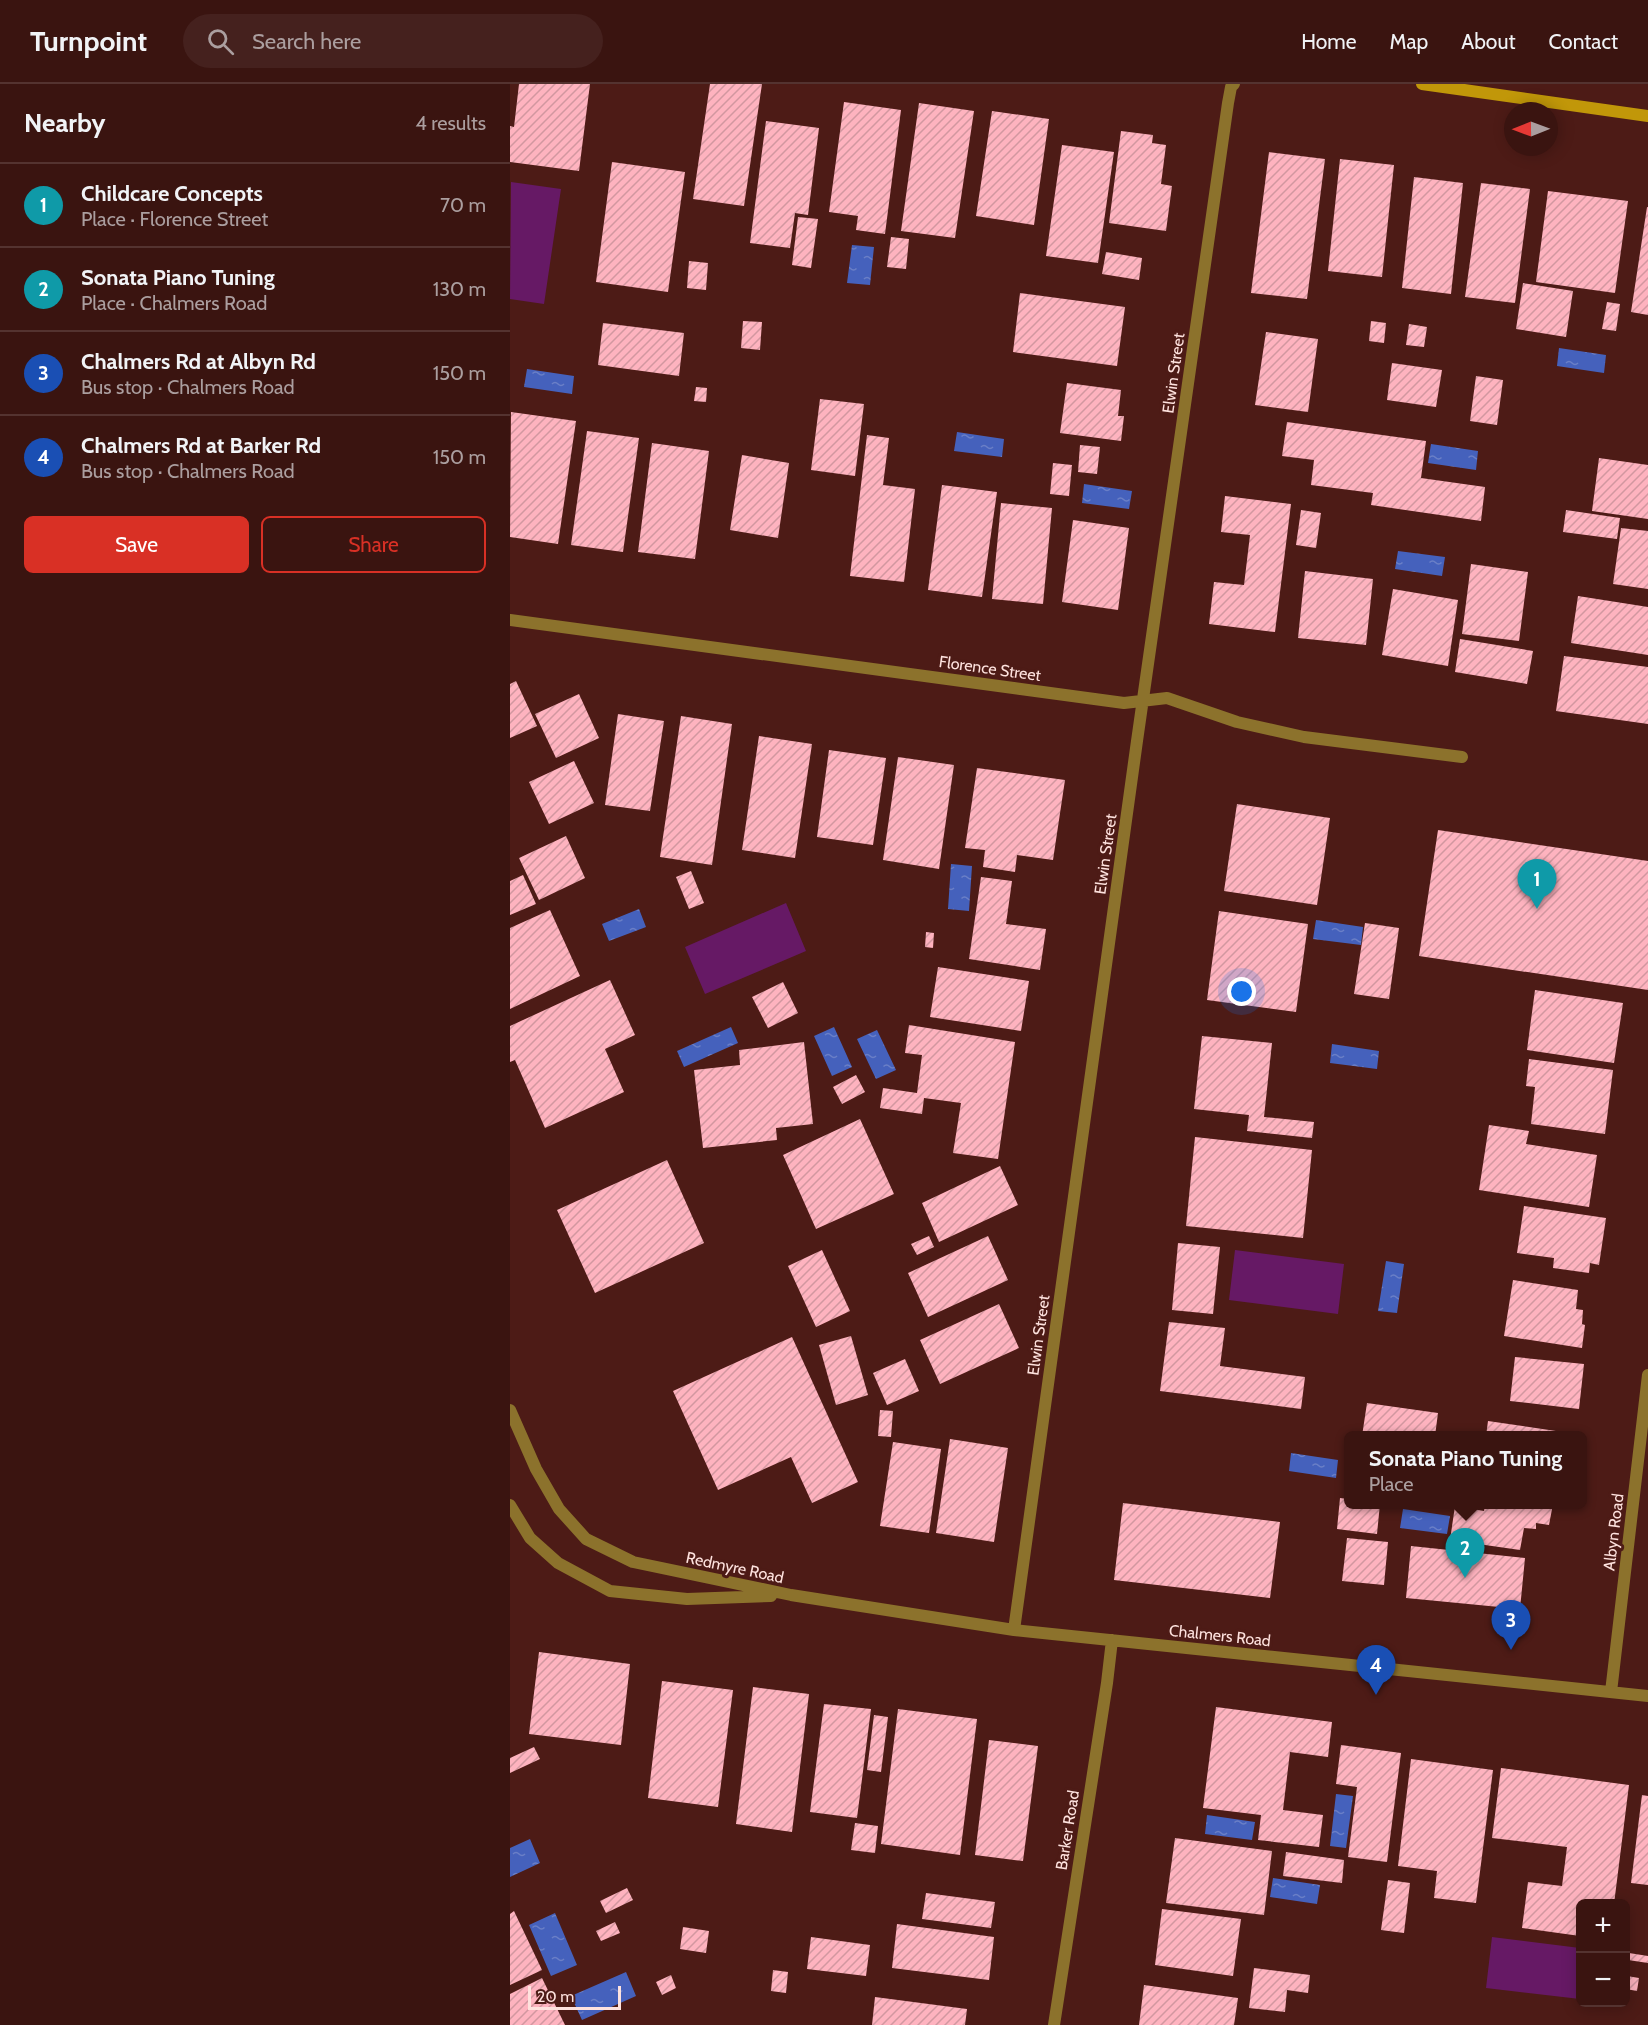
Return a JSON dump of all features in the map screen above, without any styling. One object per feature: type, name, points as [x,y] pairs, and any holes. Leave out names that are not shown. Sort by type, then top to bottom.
[{"type":"main road","points":[[1422,84],[1648,116]]},
{"type":"street","name":"Elwin Street","points":[[1014,1629],[1228,103],[1231,87],[1234,84]]},
{"type":"street","name":"Florence Street","points":[[510,620],[1124,703],[1167,698],[1237,722],[1304,737],[1462,757]]},
{"type":"street","name":"Albyn Road","points":[[1611,1692],[1648,1375]]},
{"type":"street","name":"Redmyre Road","points":[[510,1410],[536,1469],[559,1509],[586,1539],[633,1562],[790,1595]]},
{"type":"street","name":"Redmyre Road","points":[[510,1505],[530,1538],[558,1563],[610,1591],[687,1599],[790,1595]]},
{"type":"street","name":"Chalmers Road","points":[[790,1595],[1014,1629],[1648,1696]]},
{"type":"street","name":"Barker Road","points":[[1054,2025],[1112,1640]]},
{"type":"shaded area","points":[[511,182],[561,189],[544,304],[510,299]]},
{"type":"shaded area","points":[[786,903],[806,951],[705,994],[685,947]]},
{"type":"shaded area","points":[[1235,1250],[1344,1264],[1338,1314],[1229,1300]]},
{"type":"shaded area","points":[[1492,1937],[1576,1948],[1576,1999],[1486,1988]]},
{"type":"water","points":[[852,245],[874,247],[870,285],[847,283]]},
{"type":"water","points":[[1559,348],[1606,355],[1604,373],[1557,366]]},
{"type":"water","points":[[527,369],[574,376],[572,394],[524,387]]},
{"type":"water","points":[[957,432],[1004,439],[1002,457],[954,451]]},
{"type":"water","points":[[1431,444],[1478,451],[1476,470],[1428,463]]},
{"type":"water","points":[[1084,484],[1132,491],[1129,509],[1082,503]]},
{"type":"water","points":[[1398,551],[1445,557],[1442,576],[1395,569]]},
{"type":"water","points":[[951,864],[972,866],[969,911],[948,909]]},
{"type":"water","points":[[639,909],[646,927],[609,941],[602,924]]},
{"type":"water","points":[[1316,920],[1363,927],[1361,945],[1313,939]]},
{"type":"water","points":[[731,1027],[738,1043],[684,1067],[677,1051]]},
{"type":"water","points":[[834,1027],[852,1067],[832,1076],[814,1036]]},
{"type":"water","points":[[877,1030],[896,1070],[876,1079],[857,1039]]},
{"type":"water","points":[[1332,1044],[1379,1051],[1377,1069],[1330,1063]]},
{"type":"water","points":[[1386,1261],[1404,1264],[1397,1313],[1378,1311]]},
{"type":"water","points":[[1291,1453],[1338,1460],[1336,1478],[1289,1471]]},
{"type":"water","points":[[1403,1509],[1450,1516],[1447,1534],[1400,1528]]},
{"type":"water","points":[[1336,1794],[1353,1796],[1346,1848],[1330,1846]]},
{"type":"water","points":[[1207,1815],[1255,1822],[1252,1840],[1205,1834]]},
{"type":"water","points":[[530,1839],[540,1863],[510,1877],[510,1848]]},
{"type":"water","points":[[1273,1878],[1320,1885],[1317,1904],[1270,1897]]},
{"type":"water","points":[[555,1913],[577,1965],[551,1976],[529,1925]]},
{"type":"water","points":[[626,1972],[636,1996],[582,2020],[571,1996]]},
{"type":"building","points":[[519,84],[590,84],[579,171],[510,162],[510,126],[514,127]]},
{"type":"building","points":[[710,84],[762,84],[744,206],[693,199]]},
{"type":"building","points":[[844,102],[901,110],[885,234],[856,230],[858,216],[829,212]]},
{"type":"building","points":[[919,103],[974,111],[955,238],[901,231]]},
{"type":"building","points":[[992,111],[1049,119],[1034,225],[976,216]]},
{"type":"building","points":[[766,121],[819,128],[808,215],[795,213],[790,248],[750,243]]},
{"type":"building","points":[[1121,131],[1153,135],[1152,143],[1166,145],[1161,184],[1172,186],[1166,231],[1109,223]]},
{"type":"building","points":[[1062,145],[1114,152],[1098,263],[1046,256]]},
{"type":"building","points":[[1269,152],[1325,159],[1307,299],[1251,293]]},
{"type":"building","points":[[1340,159],[1394,165],[1382,277],[1328,271]]},
{"type":"building","points":[[612,162],[685,172],[668,292],[596,282]]},
{"type":"building","points":[[1414,177],[1463,183],[1451,294],[1402,288]]},
{"type":"building","points":[[1481,183],[1530,189],[1515,303],[1465,297]]},
{"type":"building","points":[[1548,191],[1628,201],[1615,293],[1536,282]]},
{"type":"building","points":[[1648,207],[1648,315],[1631,312]]},
{"type":"building","points":[[798,217],[818,219],[811,268],[792,265]]},
{"type":"building","points":[[891,237],[909,239],[906,269],[887,267]]},
{"type":"building","points":[[1106,252],[1142,258],[1139,280],[1102,274]]},
{"type":"building","points":[[689,261],[708,263],[706,290],[687,288]]},
{"type":"building","points":[[1523,283],[1573,291],[1566,337],[1516,329]]},
{"type":"building","points":[[1020,293],[1125,307],[1117,366],[1013,352]]},
{"type":"building","points":[[1607,302],[1620,304],[1616,331],[1602,329]]},
{"type":"building","points":[[743,321],[762,322],[760,350],[741,348]]},
{"type":"building","points":[[1371,321],[1386,323],[1384,343],[1369,341]]},
{"type":"building","points":[[603,323],[684,333],[679,376],[598,365]]},
{"type":"building","points":[[1409,324],[1427,327],[1424,347],[1406,345]]},
{"type":"building","points":[[1266,332],[1318,339],[1308,412],[1255,405]]},
{"type":"building","points":[[1392,363],[1442,370],[1436,407],[1387,400]]},
{"type":"building","points":[[1476,376],[1503,380],[1497,425],[1470,421]]},
{"type":"building","points":[[1067,383],[1121,390],[1118,416],[1124,416],[1121,441],[1060,433]]},
{"type":"building","points":[[696,387],[707,388],[706,402],[694,401]]},
{"type":"building","points":[[820,399],[864,404],[855,476],[811,470]]},
{"type":"building","points":[[511,412],[576,421],[558,544],[510,537]]},
{"type":"building","points":[[1287,422],[1426,441],[1421,478],[1485,487],[1481,521],[1371,505],[1373,493],[1311,485],[1314,460],[1282,456]]},
{"type":"building","points":[[587,431],[639,438],[623,552],[571,545]]},
{"type":"building","points":[[867,435],[889,438],[883,485],[915,489],[904,582],[850,576]]},
{"type":"building","points":[[652,443],[709,451],[695,559],[638,552]]},
{"type":"building","points":[[1080,445],[1100,447],[1097,474],[1078,472]]},
{"type":"building","points":[[742,455],[789,463],[778,538],[730,530]]},
{"type":"building","points":[[1599,458],[1648,465],[1648,519],[1592,511]]},
{"type":"building","points":[[1053,463],[1072,465],[1069,496],[1050,494]]},
{"type":"building","points":[[942,485],[997,492],[982,597],[928,590]]},
{"type":"building","points":[[1225,496],[1291,504],[1275,632],[1209,624],[1214,582],[1244,585],[1250,535],[1221,532]]},
{"type":"building","points":[[1001,503],[1052,508],[1043,604],[992,599]]},
{"type":"building","points":[[1301,510],[1321,513],[1316,548],[1296,545]]},
{"type":"building","points":[[1566,510],[1620,518],[1617,539],[1563,532]]},
{"type":"building","points":[[1073,520],[1129,528],[1118,610],[1062,602]]},
{"type":"building","points":[[1621,528],[1648,531],[1648,589],[1613,584]]},
{"type":"building","points":[[1471,564],[1528,572],[1519,641],[1462,634]]},
{"type":"building","points":[[1305,571],[1373,579],[1366,645],[1298,638]]},
{"type":"building","points":[[1393,589],[1458,600],[1448,666],[1382,655]]},
{"type":"building","points":[[1578,596],[1648,607],[1648,655],[1571,643]]},
{"type":"building","points":[[1460,639],[1533,651],[1527,684],[1455,672]]},
{"type":"building","points":[[1564,656],[1648,667],[1648,724],[1556,711]]},
{"type":"building","points":[[516,681],[537,726],[510,738],[510,684]]},
{"type":"building","points":[[579,694],[599,738],[556,758],[535,714]]},
{"type":"building","points":[[618,714],[664,721],[650,811],[605,805]]},
{"type":"building","points":[[681,716],[732,724],[712,865],[660,857]]},
{"type":"building","points":[[759,736],[812,744],[795,858],[742,850]]},
{"type":"building","points":[[829,750],[886,758],[873,845],[817,837]]},
{"type":"building","points":[[898,757],[954,765],[939,869],[883,860]]},
{"type":"building","points":[[574,761],[594,803],[549,824],[529,782]]},
{"type":"building","points":[[977,768],[1065,780],[1053,860],[1017,855],[1015,872],[983,867],[985,850],[965,848]]},
{"type":"building","points":[[1237,804],[1330,818],[1317,905],[1224,891]]},
{"type":"building","points":[[1438,830],[1648,861],[1648,990],[1419,956]]},
{"type":"building","points":[[566,836],[585,878],[539,900],[519,858]]},
{"type":"building","points":[[691,871],[704,903],[689,909],[676,877]]},
{"type":"building","points":[[523,875],[536,904],[510,915],[510,881]]},
{"type":"building","points":[[981,877],[1012,881],[1006,924],[1046,929],[1040,970],[969,959]]},
{"type":"building","points":[[550,910],[580,976],[510,1009],[510,928]]},
{"type":"building","points":[[1219,911],[1308,924],[1296,1012],[1207,1000]]},
{"type":"building","points":[[1365,923],[1399,928],[1389,999],[1354,994]]},
{"type":"building","points":[[926,932],[934,933],[933,948],[925,947]]},
{"type":"building","points":[[938,967],[1029,981],[1021,1031],[930,1017]]},
{"type":"building","points":[[610,980],[635,1035],[605,1049],[624,1092],[545,1128],[515,1060],[510,1062],[510,1026]]},
{"type":"building","points":[[783,982],[798,1013],[768,1028],[752,997]]},
{"type":"building","points":[[1535,990],[1623,1003],[1614,1063],[1527,1050]]},
{"type":"building","points":[[909,1025],[1015,1042],[998,1159],[953,1153],[961,1103],[924,1098],[922,1114],[880,1108],[883,1088],[917,1093],[922,1055],[905,1053]]},
{"type":"building","points":[[1202,1036],[1272,1043],[1264,1117],[1314,1122],[1312,1138],[1247,1131],[1249,1115],[1194,1109]]},
{"type":"building","points":[[804,1042],[813,1124],[776,1128],[777,1140],[703,1148],[694,1070],[740,1065],[739,1050]]},
{"type":"building","points":[[1529,1059],[1613,1070],[1605,1134],[1531,1124],[1535,1087],[1526,1086]]},
{"type":"building","points":[[856,1075],[865,1092],[842,1104],[833,1087]]},
{"type":"building","points":[[860,1119],[894,1194],[816,1229],[783,1155]]},
{"type":"building","points":[[1489,1125],[1529,1131],[1526,1144],[1597,1155],[1589,1207],[1479,1190]]},
{"type":"building","points":[[1195,1137],[1312,1150],[1303,1238],[1186,1226]]},
{"type":"building","points":[[667,1160],[704,1243],[595,1293],[557,1210]]},
{"type":"building","points":[[1000,1166],[1018,1205],[939,1242],[922,1203]]},
{"type":"building","points":[[1524,1206],[1606,1218],[1599,1265],[1590,1263],[1589,1273],[1553,1268],[1554,1258],[1517,1253]]},
{"type":"building","points":[[929,1236],[934,1247],[917,1255],[911,1244]]},
{"type":"building","points":[[988,1236],[1008,1280],[928,1317],[908,1273]]},
{"type":"building","points":[[1178,1243],[1220,1247],[1213,1314],[1172,1310]]},
{"type":"building","points":[[822,1250],[850,1311],[816,1327],[788,1266]]},
{"type":"building","points":[[1513,1280],[1578,1290],[1576,1309],[1583,1310],[1582,1324],[1585,1325],[1582,1348],[1504,1336]]},
{"type":"building","points":[[999,1304],[1019,1348],[940,1384],[920,1340]]},
{"type":"building","points":[[1169,1322],[1225,1328],[1220,1366],[1305,1377],[1301,1409],[1160,1391]]},
{"type":"building","points":[[851,1336],[868,1395],[836,1405],[819,1345]]},
{"type":"building","points":[[792,1337],[858,1482],[812,1503],[791,1457],[718,1490],[673,1391]]},
{"type":"building","points":[[1515,1357],[1584,1364],[1579,1409],[1510,1401]]},
{"type":"building","points":[[905,1359],[919,1391],[887,1405],[873,1373]]},
{"type":"building","points":[[1367,1403],[1438,1413],[1436,1431],[1363,1431]]},
{"type":"building","points":[[880,1410],[893,1411],[891,1437],[878,1436]]},
{"type":"building","points":[[1488,1421],[1556,1431],[1487,1431]]},
{"type":"building","points":[[950,1439],[1008,1448],[994,1542],[936,1533]]},
{"type":"building","points":[[893,1442],[941,1449],[929,1533],[880,1526]]},
{"type":"building","points":[[1340,1498],[1344,1498],[1344,1509],[1380,1509],[1377,1534],[1337,1529]]},
{"type":"building","points":[[1123,1503],[1280,1522],[1270,1598],[1114,1580]]},
{"type":"building","points":[[1455,1509],[1484,1511],[1484,1509],[1552,1509],[1549,1525],[1536,1523],[1536,1529],[1524,1528],[1520,1550],[1450,1540]]},
{"type":"building","points":[[1347,1538],[1388,1542],[1384,1585],[1342,1581]]},
{"type":"building","points":[[1411,1546],[1525,1558],[1520,1609],[1406,1598]]},
{"type":"building","points":[[539,1652],[630,1664],[621,1745],[529,1734]]},
{"type":"building","points":[[662,1681],[733,1690],[718,1807],[648,1798]]},
{"type":"building","points":[[753,1687],[809,1694],[792,1832],[736,1824]]},
{"type":"building","points":[[824,1704],[871,1709],[857,1818],[810,1812]]},
{"type":"building","points":[[1216,1707],[1332,1722],[1328,1757],[1290,1752],[1283,1810],[1323,1815],[1319,1847],[1258,1840],[1261,1815],[1203,1808]]},
{"type":"building","points":[[898,1709],[977,1719],[960,1855],[881,1844]]},
{"type":"building","points":[[874,1715],[888,1717],[881,1772],[867,1770]]},
{"type":"building","points":[[989,1740],[1038,1746],[1023,1861],[975,1855]]},
{"type":"building","points":[[1341,1745],[1401,1753],[1387,1862],[1348,1857],[1357,1787],[1336,1784]]},
{"type":"building","points":[[534,1747],[540,1759],[510,1773],[510,1758]]},
{"type":"building","points":[[1411,1759],[1493,1770],[1476,1903],[1434,1898],[1437,1871],[1398,1866]]},
{"type":"building","points":[[1501,1768],[1629,1785],[1615,1899],[1576,1899],[1576,1935],[1522,1928],[1528,1882],[1562,1886],[1567,1847],[1492,1838]]},
{"type":"building","points":[[1642,1795],[1648,1796],[1648,1885],[1631,1883]]},
{"type":"building","points":[[855,1823],[878,1826],[875,1853],[851,1850]]},
{"type":"building","points":[[1175,1838],[1272,1851],[1264,1915],[1166,1903]]},
{"type":"building","points":[[1286,1852],[1344,1860],[1342,1883],[1283,1876]]},
{"type":"building","points":[[1388,1880],[1410,1883],[1404,1933],[1381,1930]]},
{"type":"building","points":[[627,1888],[633,1900],[606,1913],[600,1901]]},
{"type":"building","points":[[926,1893],[995,1902],[991,1928],[922,1919]]},
{"type":"building","points":[[1162,1909],[1241,1919],[1233,1976],[1155,1965]]},
{"type":"building","points":[[514,1911],[542,1970],[510,1985],[510,1914]]},
{"type":"building","points":[[615,1922],[620,1933],[601,1941],[596,1931]]},
{"type":"building","points":[[897,1924],[994,1937],[989,1980],[892,1968]]},
{"type":"building","points":[[683,1927],[709,1931],[706,1953],[680,1949]]},
{"type":"building","points":[[811,1937],[870,1945],[866,1976],[807,1969]]},
{"type":"building","points":[[1630,1953],[1648,1956],[1648,1963],[1630,1960]]},
{"type":"building","points":[[1254,1968],[1310,1975],[1308,1993],[1287,1990],[1285,2012],[1249,2008]]},
{"type":"building","points":[[773,1970],[788,1972],[786,1993],[771,1991]]},
{"type":"building","points":[[671,1975],[676,1988],[662,1995],[656,1982]]},
{"type":"building","points":[[1630,1976],[1639,1978],[1637,1991],[1630,1990]]},
{"type":"building","points":[[542,1978],[565,2025],[510,2025],[510,1994]]},
{"type":"building","points":[[1144,1985],[1238,1998],[1234,2025],[1139,2025]]},
{"type":"building","points":[[875,1997],[967,2009],[965,2025],[872,2025]]},
{"type":"place","name":"Childcare Concepts","points":[[1537,909]]},
{"type":"place","name":"Sonata Piano Tuning","points":[[1465,1578]]},
{"type":"place","name":"Chalmers Rd at Albyn Rd","points":[[1511,1650]]},
{"type":"place","name":"Chalmers Rd at Barker Rd","points":[[1376,1695]]}]
